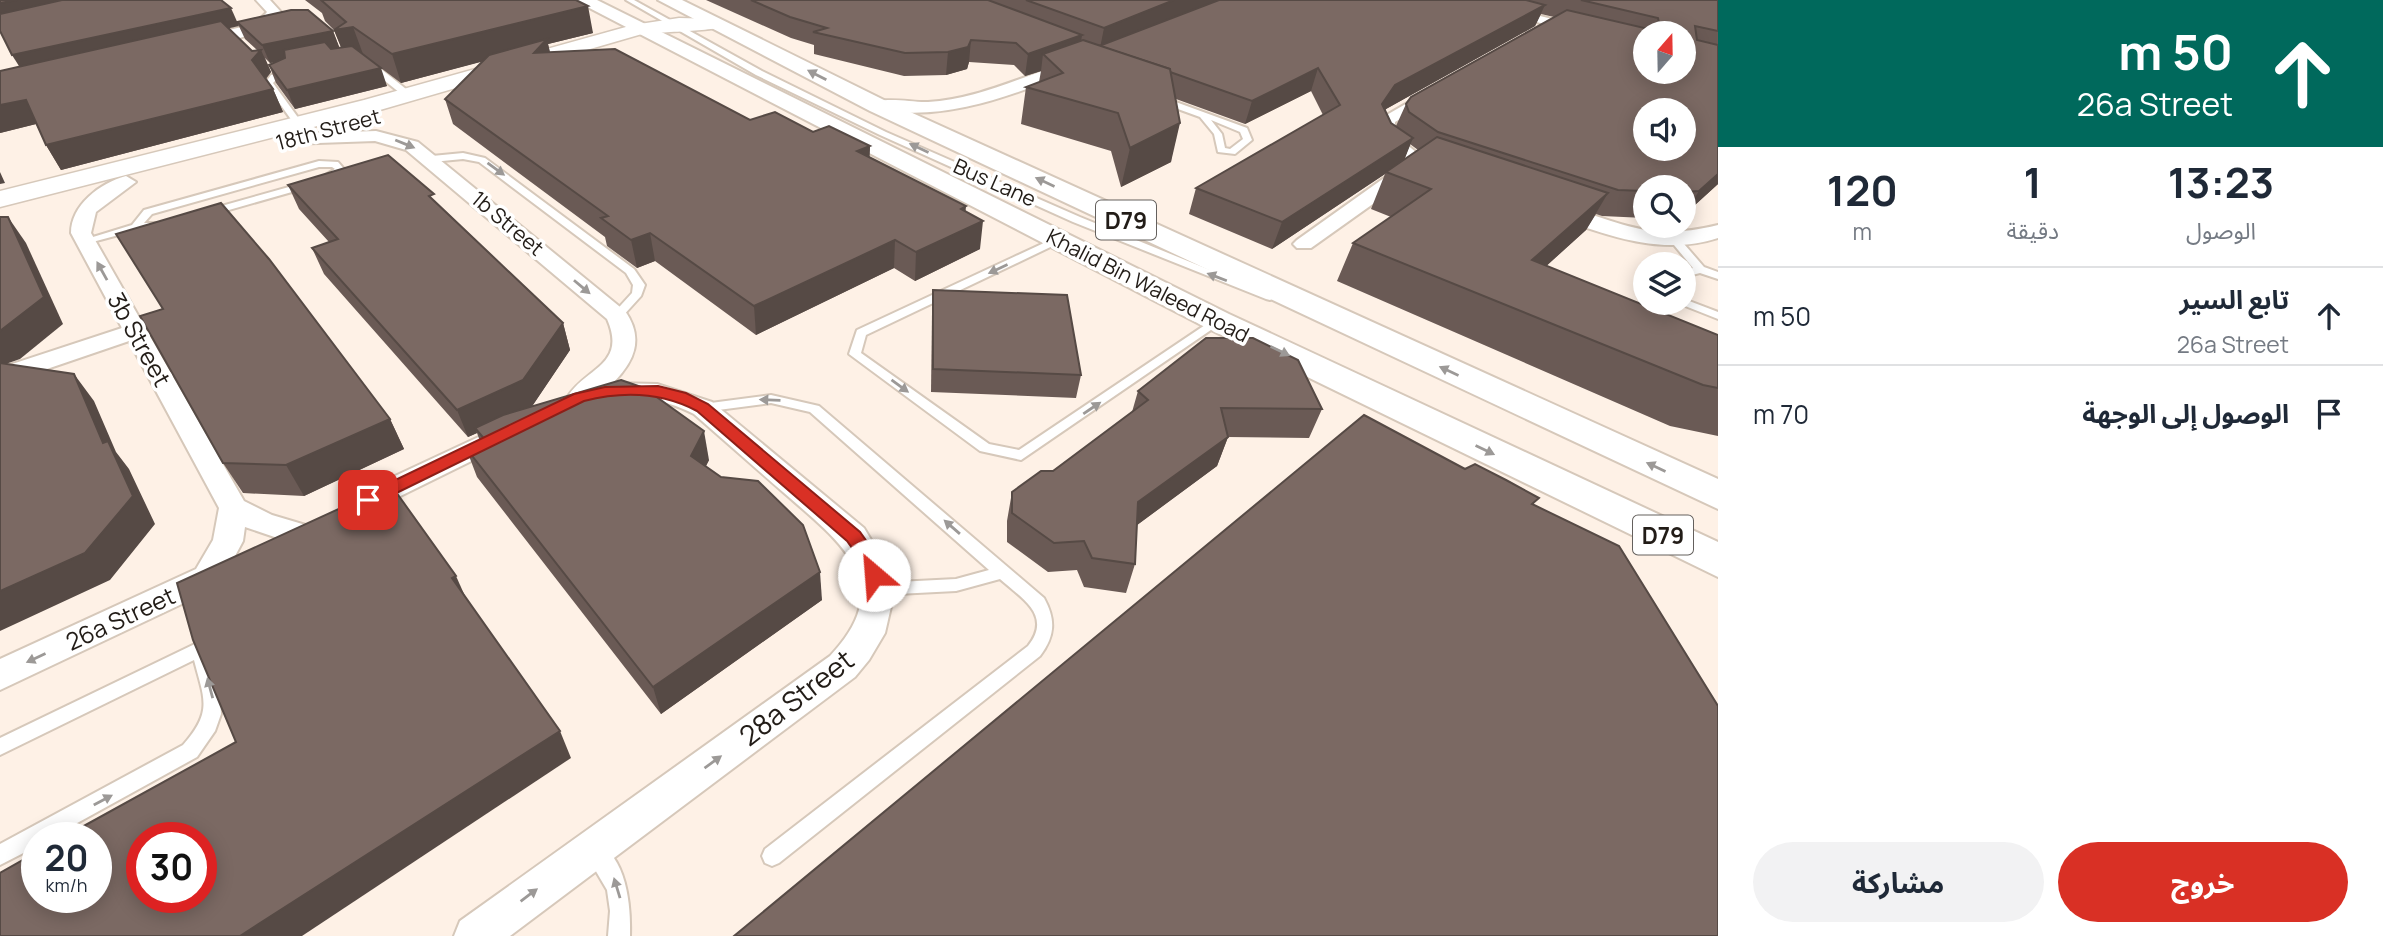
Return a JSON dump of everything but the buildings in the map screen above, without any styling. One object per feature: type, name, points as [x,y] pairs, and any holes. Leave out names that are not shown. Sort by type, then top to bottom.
[{"type":"main road","points":[[583,0],[647,40]]},
{"type":"main road","name":"Khalid Bin Waleed Road","points":[[667,0],[679,21],[718,25],[878,106],[1718,495]]},
{"type":"main road","name":"Khalid Bin Waleed Road","points":[[647,40],[694,58],[1218,321],[1718,561]]},
{"type":"main road","points":[[596,54],[624,54]]},
{"type":"street","points":[[181,47],[235,38],[273,21],[274,12],[263,0]]},
{"type":"street","points":[[1458,0],[1633,43]]},
{"type":"street","points":[[647,40],[679,21]]},
{"type":"street","points":[[1531,37],[1554,24]]},
{"type":"street","name":"18th Street","points":[[0,199],[294,131],[647,40]]},
{"type":"street","name":"18th Street","points":[[0,215],[126,182],[408,95],[647,40]]},
{"type":"street","points":[[878,106],[923,109],[985,98],[1080,67]]},
{"type":"street","points":[[1451,83],[1393,115],[1384,127],[1389,141],[1419,163],[1458,176]]},
{"type":"street","points":[[954,140],[955,127],[961,116],[985,98]]},
{"type":"street","name":"1b Street","points":[[294,131],[376,136],[412,146],[432,159],[617,316]]},
{"type":"street","points":[[1304,244],[1419,163]]},
{"type":"street","points":[[85,241],[80,225],[83,217],[98,200],[126,182]]},
{"type":"street","points":[[1534,203],[1586,221],[1645,236],[1699,238],[1718,231]]},
{"type":"street","name":"3b Street","points":[[85,241],[234,508]]},
{"type":"street","points":[[554,410],[618,363],[626,347],[626,331],[617,316]]},
{"type":"street","points":[[0,377],[136,331]]},
{"type":"street","name":"26a Street","points":[[0,675],[192,589],[258,553],[554,410],[605,391],[658,391],[681,396],[703,408]]},
{"type":"street","name":"28a Street","points":[[474,936],[848,663],[871,627],[876,614],[878,589],[871,561],[853,536],[703,408]]},
{"type":"street","points":[[192,589],[228,541],[234,508],[262,523],[318,524]]},
{"type":"lane","name":"Bus Lane","points":[[629,0],[679,21],[758,72],[1056,209],[1211,275],[1373,336]]},
{"type":"lane","points":[[359,58],[408,95]]},
{"type":"lane","points":[[267,69],[292,65]]},
{"type":"lane","points":[[294,131],[269,83],[278,76],[302,70]]},
{"type":"lane","points":[[758,72],[857,139]]},
{"type":"lane","points":[[1161,90],[1244,130],[1248,140],[1232,152],[1221,150],[1218,134],[1203,119],[1208,113]]},
{"type":"lane","points":[[1143,93],[1208,113]]},
{"type":"lane","points":[[432,159],[463,156],[482,160],[631,271],[639,285],[637,294],[617,316]]},
{"type":"lane","points":[[85,241],[140,226],[153,227],[174,222],[324,180],[340,170],[335,164],[319,164],[157,209],[137,220],[140,226]]},
{"type":"lane","points":[[1059,239],[861,333],[855,354],[985,449],[1021,456],[1191,343],[1218,321]]},
{"type":"lane","points":[[1674,239],[1700,269],[1718,276]]},
{"type":"lane","points":[[1696,270],[1700,269]]},
{"type":"lane","points":[[1696,307],[1718,316]]},
{"type":"lane","points":[[703,408],[771,398],[814,409],[1003,572],[1044,612],[1046,622],[1042,642],[772,856]]},
{"type":"lane","points":[[878,589],[943,587],[1003,572]]},
{"type":"lane","points":[[0,747],[197,643],[215,709],[212,723],[196,744],[173,763],[0,855]]},
{"type":"lane","points":[[592,849],[612,872],[622,904],[619,936]]},
{"type":"route","points":[[368,500],[579,398],[605,391],[658,391],[681,396],[703,408],[722,424],[853,536],[871,561],[874,575]]}]
